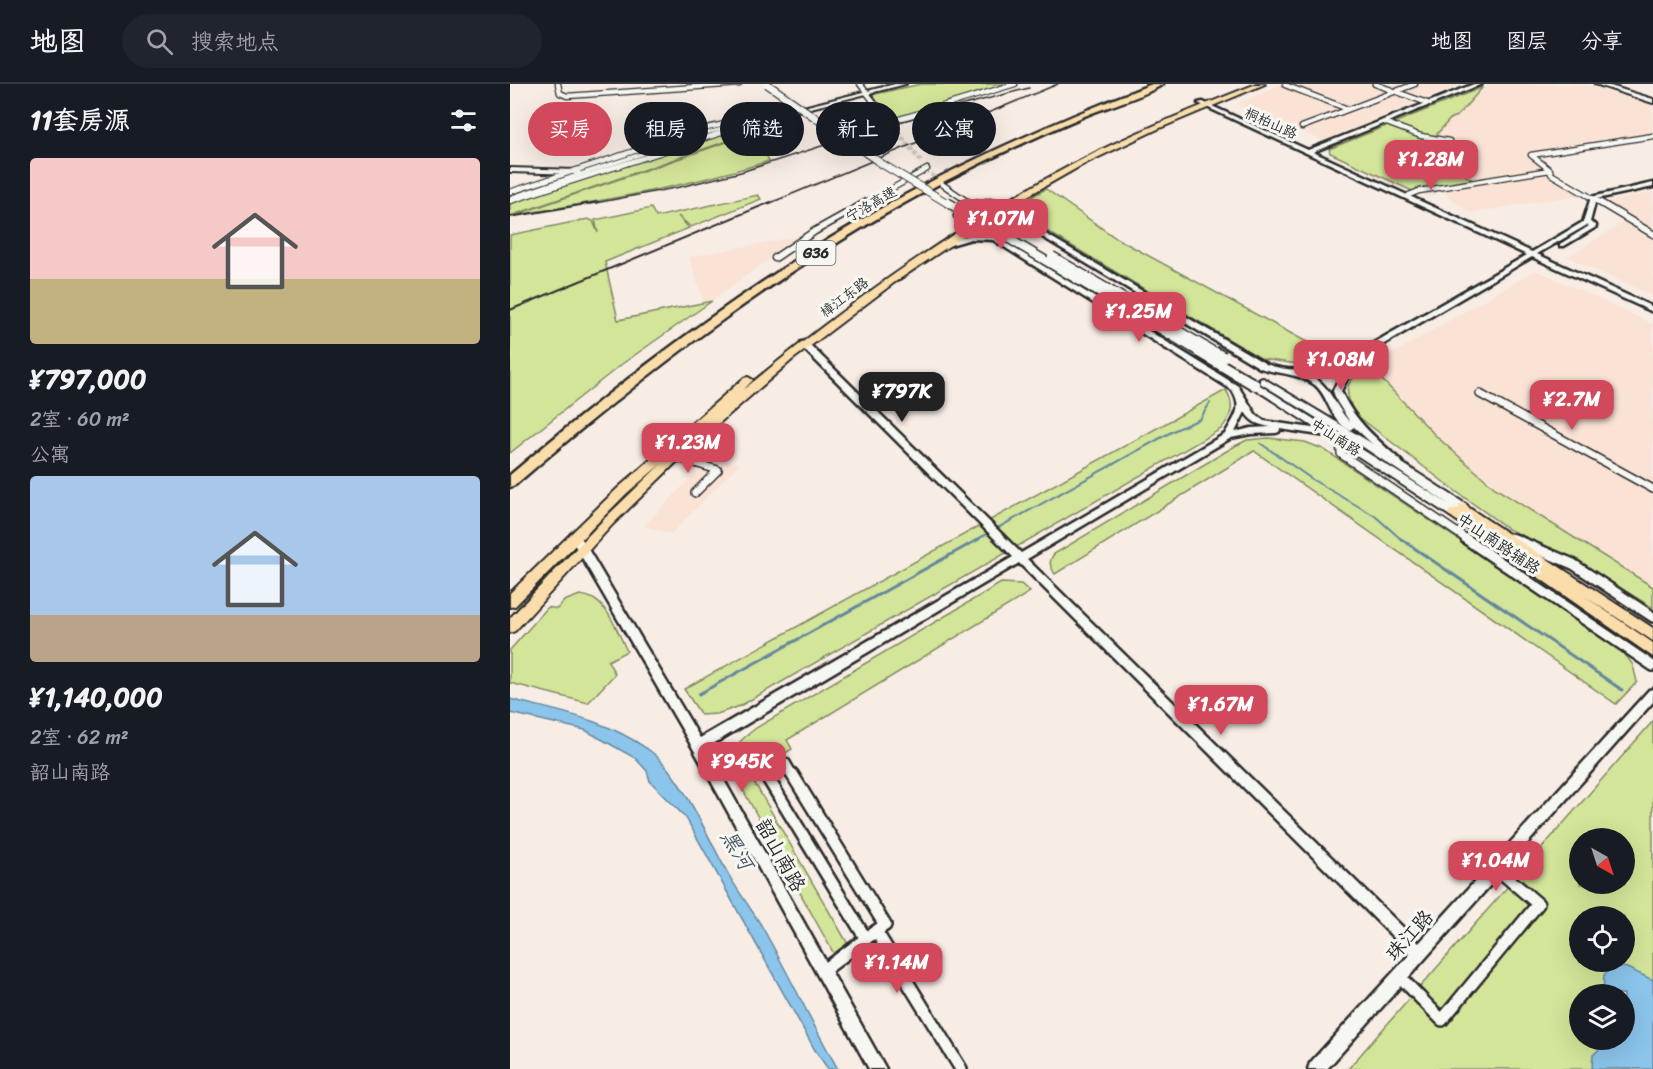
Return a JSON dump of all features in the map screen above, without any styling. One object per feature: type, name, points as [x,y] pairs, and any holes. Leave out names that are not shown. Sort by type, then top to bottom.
[{"type":"highway","name":"宁洛高速","points":[[510,471],[672,344],[768,276],[838,231],[933,177],[1032,129],[1145,84]]},
{"type":"highway","name":"宁洛高速","points":[[510,482],[553,445],[686,341],[840,237],[934,183],[1012,145],[1159,84]]},
{"type":"main road","name":"中山南路","points":[[767,84],[882,164],[1364,443],[1405,469],[1653,651]]},
{"type":"main road","name":"中山南路","points":[[778,84],[909,172],[1259,383],[1337,436],[1458,510],[1500,532],[1653,635]]},
{"type":"main road","points":[[804,106],[864,89],[891,84]]},
{"type":"main road","points":[[864,89],[903,84]]},
{"type":"main road","name":"樟江东路","points":[[510,627],[630,483],[793,343],[871,284],[963,223],[1019,197],[1107,150],[1248,84]]},
{"type":"main road","name":"樟江东路","points":[[510,602],[804,344],[859,302],[996,207],[1087,154],[1262,84]]},
{"type":"main road","points":[[1599,84],[1653,99]]},
{"type":"main road","points":[[1609,84],[1653,99]]},
{"type":"main road","points":[[510,197],[720,129]]},
{"type":"main road","points":[[510,171],[581,174]]},
{"type":"main road","points":[[510,171],[569,174]]},
{"type":"main road","points":[[510,197],[569,174]]},
{"type":"street","points":[[558,84],[560,93],[567,96],[739,84]]},
{"type":"street","points":[[864,89],[892,124],[1015,84]]},
{"type":"street","points":[[1375,84],[1430,104]]},
{"type":"street","points":[[1302,127],[1415,84]]},
{"type":"street","points":[[1311,152],[1479,84]]},
{"type":"street","points":[[1285,85],[1348,110]]},
{"type":"street","name":"桐柏山路","points":[[1205,105],[1409,195],[1653,308]]},
{"type":"street","points":[[1384,122],[1421,136],[1449,141]]},
{"type":"street","points":[[569,174],[698,130],[720,125]]},
{"type":"street","points":[[1653,136],[1531,155],[1550,170],[1551,174],[1653,234]]},
{"type":"street","name":"桐柏山路","points":[[1311,152],[1538,255]]},
{"type":"street","points":[[775,258],[815,231],[929,172],[922,163]]},
{"type":"street","points":[[1409,195],[1419,190],[1550,170]]},
{"type":"street","points":[[510,197],[559,175]]},
{"type":"street","points":[[942,184],[968,202],[986,201],[1263,366],[1315,380],[1324,387],[1334,410],[1364,443]]},
{"type":"street","points":[[1593,198],[1653,184]]},
{"type":"street","points":[[1019,197],[1015,214],[1025,225]]},
{"type":"street","points":[[1295,373],[1316,372],[1347,362],[1594,226],[1586,223],[1593,198]]},
{"type":"street","points":[[963,223],[957,216],[968,202]]},
{"type":"street","points":[[936,249],[960,238],[978,236],[995,238],[1235,388],[1253,417],[1261,423],[1337,436]]},
{"type":"street","points":[[1405,469],[1354,422],[1343,408],[1337,391],[1346,372],[1538,255]]},
{"type":"street","points":[[804,344],[1419,953]]},
{"type":"street","points":[[1480,394],[1653,489]]},
{"type":"street","points":[[1228,436],[1241,413],[1242,398]]},
{"type":"street","points":[[698,746],[1228,436],[1274,430],[1337,436]]},
{"type":"street","name":"中山南路辅路","points":[[1337,436],[1341,454],[1653,666]]},
{"type":"street","points":[[675,458],[718,470],[695,493]]},
{"type":"street","name":"中山南路辅路","points":[[1500,532],[1573,564],[1653,617]]},
{"type":"street","name":"韶山南路","points":[[579,543],[698,746],[878,1069]]},
{"type":"street","name":"珠江路","points":[[1316,1069],[1653,694]]},
{"type":"street","points":[[824,970],[871,935],[885,925],[785,763],[766,775],[871,935],[961,1069]]},
{"type":"street","points":[[1399,976],[1442,1020],[1538,904],[1497,868]]},
{"type":"shaded area","points":[[1281,84],[1462,84],[1323,141],[1237,104]]},
{"type":"shaded area","points":[[1489,84],[1584,84],[1653,105],[1653,135],[1525,156],[1545,168],[1474,180],[1423,151],[1451,118],[1457,116]]},
{"type":"shaded area","points":[[1545,173],[1580,195],[1470,213],[1439,189]]},
{"type":"shaded area","points":[[1653,192],[1653,232],[1604,202]]},
{"type":"shaded area","points":[[1626,221],[1653,238],[1653,296],[1567,257]]},
{"type":"shaded area","points":[[805,235],[713,299],[703,301],[689,257]]},
{"type":"shaded area","points":[[1536,270],[1653,324],[1653,585],[1495,487],[1438,437],[1371,366]]},
{"type":"shaded area","points":[[711,457],[739,464],[671,534],[644,526]]},
{"type":"green space","points":[[921,84],[1010,84],[951,102],[912,102],[912,114],[900,117],[900,102],[877,102],[871,95]]},
{"type":"green space","points":[[1483,87],[1423,150],[1473,180],[1412,191],[1330,153],[1329,149]]},
{"type":"green space","points":[[720,134],[720,143],[708,147],[708,137]]},
{"type":"green space","points":[[720,144],[720,156],[767,156],[769,161],[675,186],[515,215],[686,156],[708,156],[708,149]]},
{"type":"green space","points":[[651,156],[683,156],[510,216],[510,204]]},
{"type":"green space","points":[[1046,189],[1116,238],[1338,359],[1305,365],[1262,359],[1030,221],[1023,211],[1026,203],[1031,197]]},
{"type":"green space","points":[[758,195],[761,199],[691,227],[678,216],[689,228],[605,262],[618,320],[712,301],[622,364],[510,453],[510,235],[588,219],[593,221],[598,233],[595,220],[651,208],[656,217]]},
{"type":"green space","points":[[1369,366],[1437,437],[1495,488],[1653,587],[1653,608],[1574,559],[1510,530],[1355,414],[1348,398],[1348,386],[1355,376]]},
{"type":"green space","points":[[1226,390],[1231,401],[1231,410],[1228,420],[1221,429],[740,706],[717,714],[701,715],[684,689]]},
{"type":"green space","points":[[1268,438],[1305,442],[1323,449],[1620,648],[1633,665],[1637,682],[1616,704],[1254,451],[1055,574],[1050,564],[1054,554],[1235,446],[1247,440]]},
{"type":"green space","points":[[1001,583],[1021,584],[1030,592],[787,740],[792,749],[750,775],[848,944],[834,954],[728,763],[730,757],[739,743],[756,728]]},
{"type":"green space","points":[[580,595],[589,597],[604,608],[627,651],[608,661],[615,674],[588,703],[510,683],[510,650],[548,607],[557,609],[564,601]]},
{"type":"green space","points":[[1653,721],[1653,1069],[1348,1069]]},
{"type":"water","points":[[510,699],[599,724],[632,739],[661,760],[682,789],[727,872],[761,925],[838,1069],[828,1069],[815,1050],[686,818],[650,781],[647,771],[635,758],[585,730],[510,713]]},
{"type":"water","points":[[1606,972],[1635,972],[1653,980],[1653,1069],[1592,1069],[1593,1055],[1598,1050],[1635,1050],[1635,984],[1604,984]]},
{"type":"waterway","points":[[976,540],[1175,430],[1200,419],[1210,403]]},
{"type":"waterway","points":[[1260,443],[1313,480],[1375,516],[1402,540]]},
{"type":"waterway","points":[[699,694],[979,539]]},
{"type":"waterway","points":[[1401,539],[1622,690]]},
{"type":"tunnel","points":[[900,135],[922,163]]},
{"type":"tunnel","points":[[931,174],[942,184]]},
{"type":"railway","points":[[768,204],[1058,84]]},
{"type":"railway","points":[[590,204],[680,187],[741,172],[887,125],[1029,88]]},
{"type":"railway","points":[[510,217],[598,202]]},
{"type":"railway","points":[[510,310],[771,202]]},
{"type":"water label","name":"黑河","points":[[737,850]]}]
